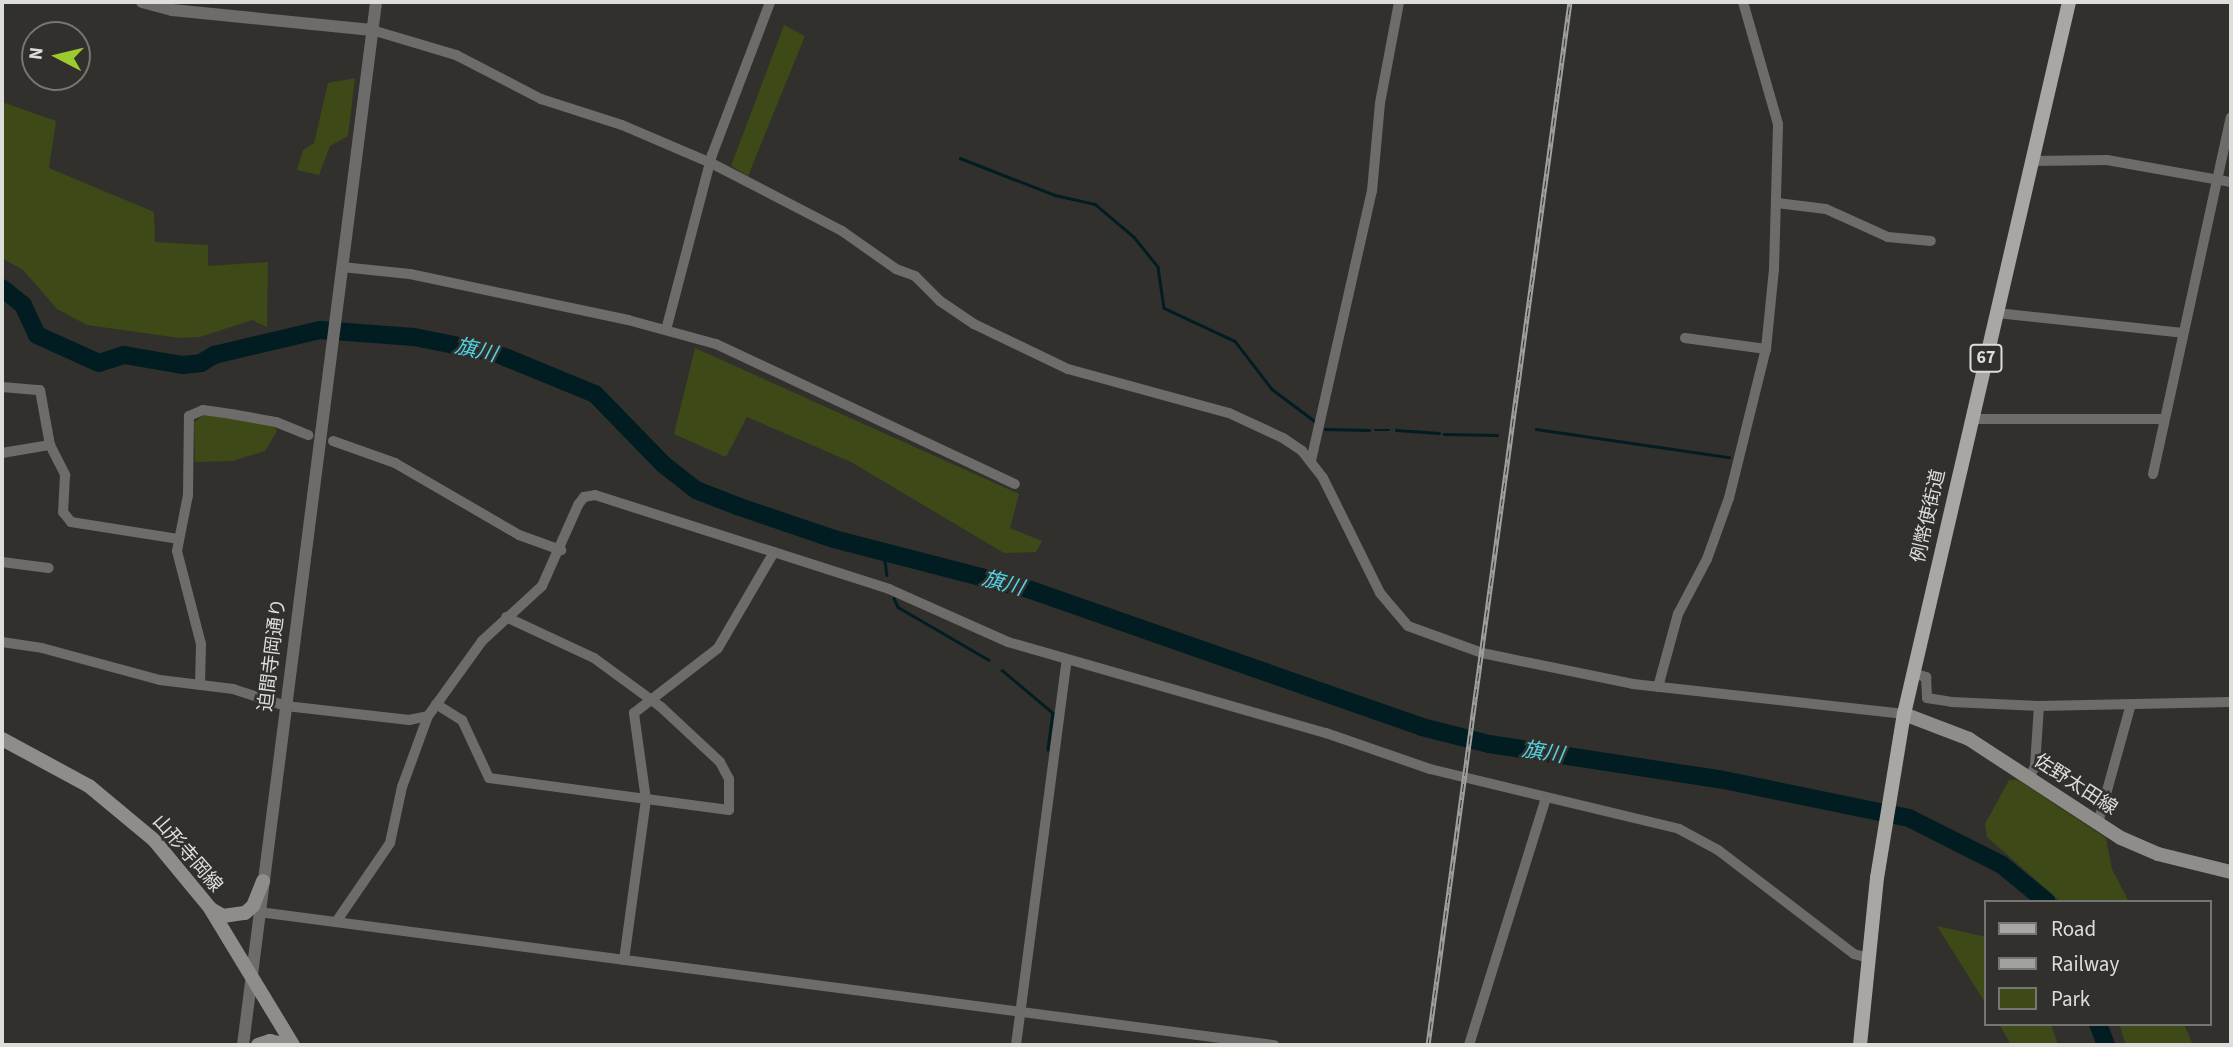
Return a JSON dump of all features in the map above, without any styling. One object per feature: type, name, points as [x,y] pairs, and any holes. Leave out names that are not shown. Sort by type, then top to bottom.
[{"type":"main road","name":"例幣使街道","points":[[1860,1045],[1880,863],[1912,673],[2069,2]]},
{"type":"main road","name":"佐野太田線","points":[[1904,713],[1969,739],[2098,823],[2158,854],[2231,872]]},
{"type":"main road","name":"山形寺岡線","points":[[2,739],[55,764],[118,808],[162,848],[210,908],[293,1045]]},
{"type":"main road","points":[[210,908],[223,916],[245,913],[253,906],[263,881]]},
{"type":"main road","points":[[258,1045],[270,1041],[286,1045]]},
{"type":"street","points":[[142,2],[172,10],[372,30],[444,51],[541,99],[622,125],[711,163],[842,231],[895,269],[915,276],[940,302],[974,324],[1068,369],[1163,392],[1251,422],[1293,443],[1311,461],[1380,593],[1408,626],[1482,653],[1658,687],[1904,713]]},
{"type":"street","name":"迫間寺岡通り","points":[[243,1045],[376,2]]},
{"type":"street","points":[[666,330],[677,274],[711,163],[770,2]]},
{"type":"street","points":[[1311,461],[1372,191],[1380,103],[1399,2]]},
{"type":"street","points":[[1658,687],[1678,614],[1707,559],[1729,498],[1766,349],[1777,203],[1775,106],[1743,2]]},
{"type":"street","points":[[2153,474],[2231,117]]},
{"type":"street","points":[[2031,161],[2107,160],[2231,183]]},
{"type":"street","points":[[1777,203],[1826,209],[1888,237],[1931,241]]},
{"type":"street","points":[[342,269],[410,274],[666,330],[772,368],[1015,484]]},
{"type":"street","points":[[1997,313],[2183,333]]},
{"type":"street","points":[[1685,338],[1766,349]]},
{"type":"street","points":[[2,387],[40,390],[50,445],[65,475],[63,512],[71,522],[178,539]]},
{"type":"street","points":[[200,685],[201,645],[181,576],[178,539],[188,495],[189,416],[203,410],[231,414],[276,422],[309,435]]},
{"type":"street","points":[[1971,419],[2164,419]]},
{"type":"street","points":[[333,441],[395,463],[519,535],[561,550]]},
{"type":"street","points":[[2,453],[50,445]]},
{"type":"street","points":[[336,922],[390,843],[402,787],[428,716],[482,640],[542,586],[561,550],[578,505],[584,497],[595,495],[889,589],[1007,642],[1326,733],[1430,769],[1679,829],[1702,840],[1854,954],[1869,958]]},
{"type":"street","points":[[624,960],[646,800],[633,719],[651,698],[718,648],[774,552]]},
{"type":"street","points":[[2,562],[49,568]]},
{"type":"street","points":[[436,704],[462,720],[489,778],[729,810],[729,779],[720,762],[651,698],[561,639],[506,617]]},
{"type":"street","points":[[2,642],[200,685],[233,689],[286,706],[409,720],[428,716]]},
{"type":"street","points":[[1016,1045],[1067,660]]},
{"type":"street","points":[[1912,673],[1926,677],[1925,694],[1930,699],[2039,706],[2231,702]]},
{"type":"street","points":[[2098,823],[2131,704]]},
{"type":"street","points":[[2029,778],[2035,766],[2039,706]]},
{"type":"street","points":[[1469,1045],[1546,798]]},
{"type":"street","points":[[259,912],[1274,1045]]},
{"type":"green space","points":[[784,25],[805,36],[748,176],[731,166]]},
{"type":"green space","points":[[355,78],[348,136],[330,146],[319,175],[297,170],[303,150],[314,143],[328,83]]},
{"type":"green space","points":[[2,102],[56,121],[49,168],[154,212],[155,242],[208,245],[208,266],[268,262],[267,327],[252,320],[200,337],[179,338],[87,325],[57,309],[23,270],[2,258]]},
{"type":"green space","points":[[695,348],[1019,494],[1010,528],[1042,541],[1036,552],[1004,553],[851,462],[747,417],[726,457],[674,434]]},
{"type":"green space","points":[[207,413],[273,424],[277,431],[265,451],[233,461],[195,462],[194,422]]},
{"type":"green space","points":[[2009,780],[2018,780],[2106,838],[2112,869],[2128,900],[2059,900],[1987,837],[1985,824]]},
{"type":"green space","points":[[1937,926],[1984,937],[1984,1001]]},
{"type":"green space","points":[[2000,1026],[2052,1026],[2058,1045],[2011,1045]]},
{"type":"green space","points":[[2120,1026],[2185,1026],[2193,1045],[2126,1045]]},
{"type":"waterway","points":[[960,158],[1055,195],[1095,204],[1134,237],[1158,267],[1164,308],[1235,341],[1272,389],[1316,422]]},
{"type":"waterway","name":"旗川","points":[[2,288],[23,305],[37,335],[99,363],[124,355],[183,365],[201,363],[214,355],[320,330],[414,337],[495,353],[595,394],[663,464],[696,490],[737,506],[834,539],[1031,590],[1422,727],[1489,744],[1719,779],[1909,818],[2002,865],[2045,900]]},
{"type":"waterway","points":[[1325,429],[1369,430]]},
{"type":"waterway","points":[[1536,429],[1729,457]]},
{"type":"waterway","points":[[1375,430],[1389,430]]},
{"type":"waterway","points":[[1396,430],[1439,433]]},
{"type":"waterway","points":[[1444,434],[1497,435]]},
{"type":"waterway","points":[[884,552],[887,575]]},
{"type":"waterway","points":[[894,598],[898,607],[989,660]]},
{"type":"waterway","points":[[1002,670],[1053,713],[1048,750]]},
{"type":"waterway","name":"旗川","points":[[2099,1026],[2106,1045]]},
{"type":"railway","points":[[1428,1045],[1570,2]]}]
